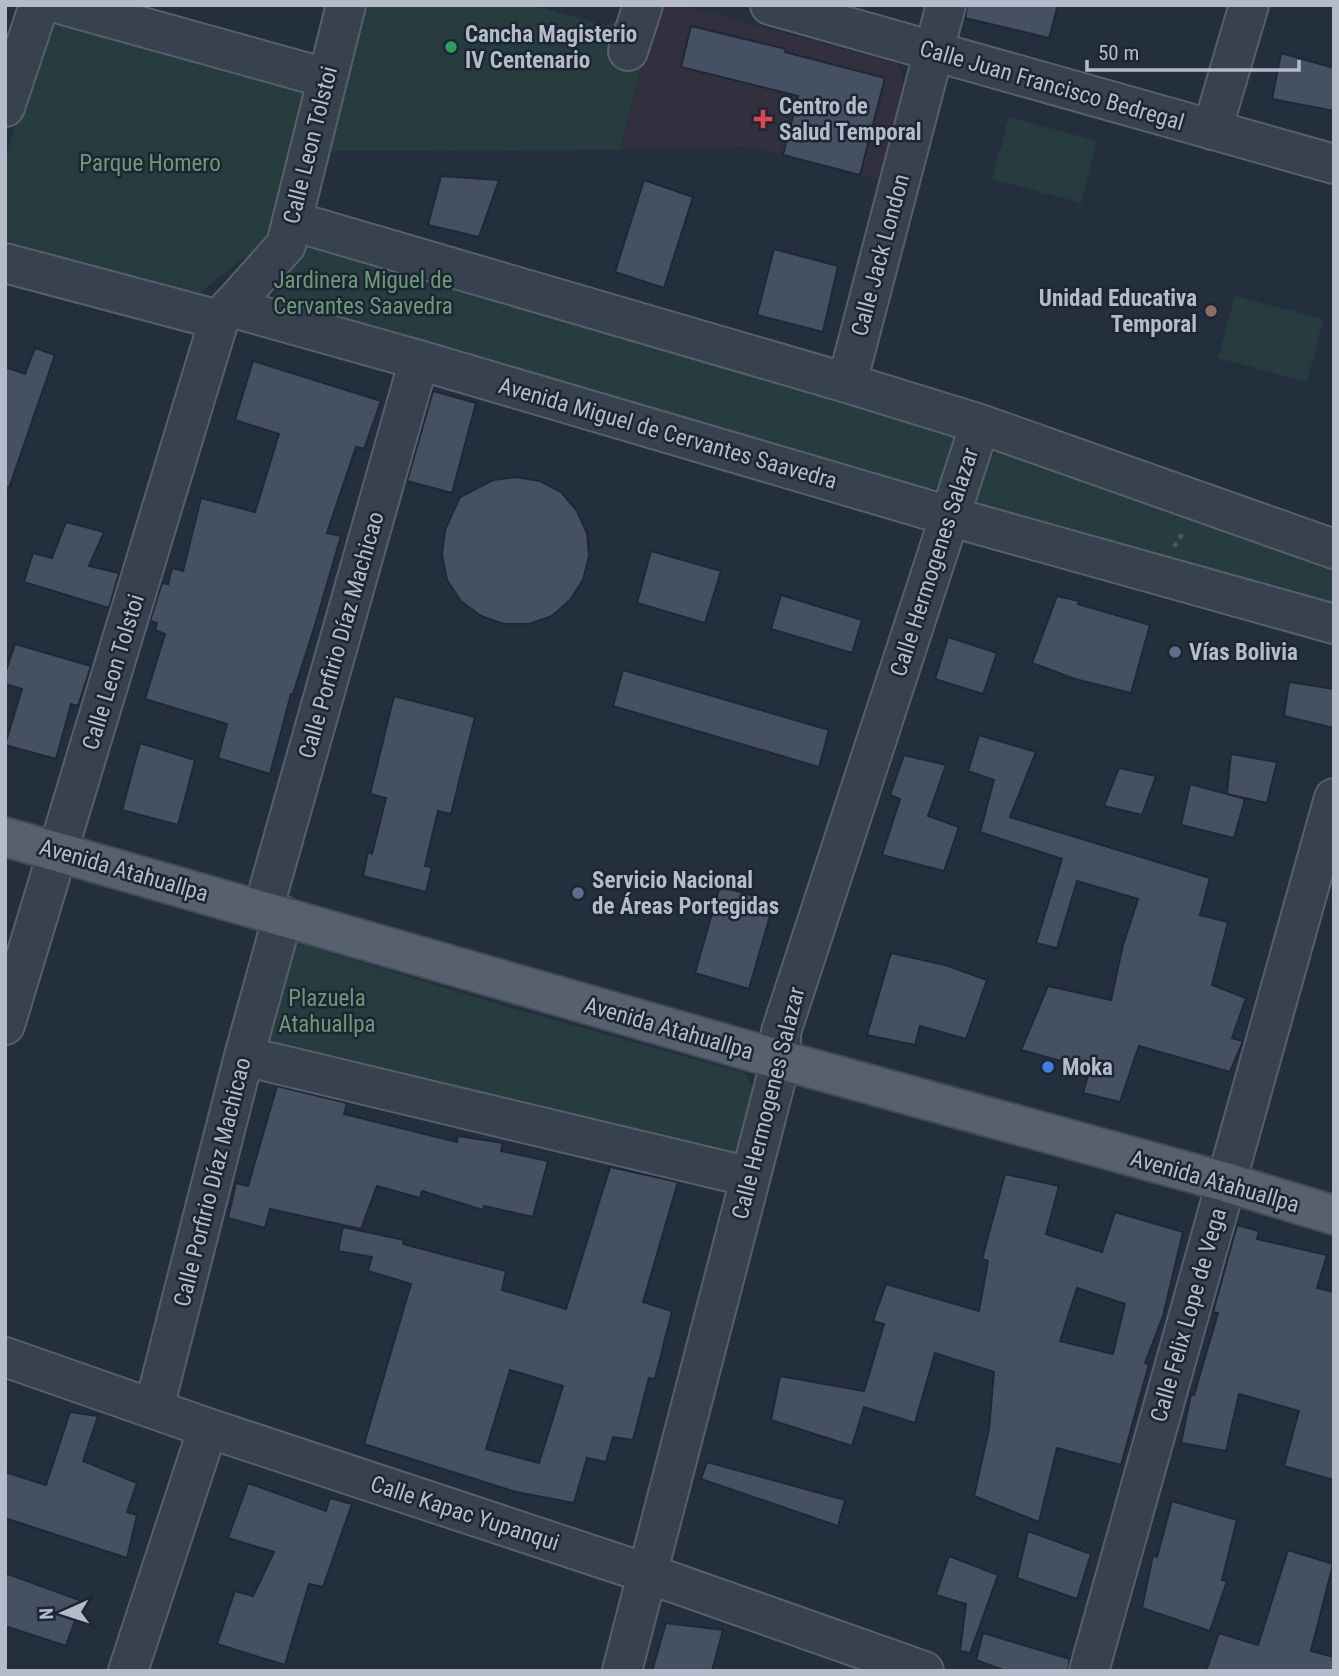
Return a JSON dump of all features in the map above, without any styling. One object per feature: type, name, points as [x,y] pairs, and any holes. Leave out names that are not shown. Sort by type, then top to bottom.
[{"type":"main road","name":"Avenida Atahuallpa","points":[[5,837],[781,1060],[1225,1182],[1334,1215]]},
{"type":"street","points":[[5,107],[39,5]]},
{"type":"street","points":[[63,5],[326,78]]},
{"type":"street","name":"Calle Leon Tolstoi","points":[[5,1025],[225,313],[286,245],[346,5]]},
{"type":"street","points":[[628,51],[643,5]]},
{"type":"street","name":"Calle Juan Francisco Bedregal","points":[[770,5],[1334,164]]},
{"type":"street","name":"Calle Jack London","points":[[847,383],[946,5]]},
{"type":"street","points":[[1212,130],[1249,5]]},
{"type":"street","points":[[292,220],[980,424],[1334,549]]},
{"type":"street","name":"Avenida Miguel de Cervantes Saavedra","points":[[5,262],[419,360],[951,516],[1334,624]]},
{"type":"street","name":"Calle Porfirio Díaz Machicao","points":[[154,1408],[244,1056],[273,913],[419,360]]},
{"type":"street","name":"Calle Hermogenes Salazar","points":[[622,1671],[781,1060],[781,1032],[980,424]]},
{"type":"street","name":"Calle Felix Lope de Vega","points":[[1089,1671],[1334,799]]},
{"type":"street","points":[[244,1056],[750,1177]]},
{"type":"street","name":"Calle Kapac Yupanqui","points":[[5,1357],[208,1428],[649,1574],[924,1671]]},
{"type":"street","points":[[128,1671],[208,1428]]},
{"type":"path","points":[[1156,574],[1203,503]]},
{"type":"shaded area","name":"Centro de Salud Temporal","points":[[659,5],[682,5],[898,64],[905,92],[883,181],[746,146],[619,150]]},
{"type":"green space","points":[[360,5],[534,5],[604,26],[620,21],[649,39],[619,150],[318,151]]},
{"type":"green space","name":"Parque Homero","points":[[59,20],[299,84],[307,96],[274,234],[197,295],[5,245],[5,159],[46,26]]},
{"type":"green space","points":[[1009,117],[1097,141],[1081,203],[992,179]]},
{"type":"green space","name":"Jardinera Miguel de Cervantes Saavedra","points":[[310,240],[949,424],[957,443],[943,484],[922,492],[268,304]]},
{"type":"green space","points":[[1235,296],[1323,319],[1307,382],[1218,358]]},
{"type":"green space","points":[[999,449],[1334,562],[1334,606],[973,514],[973,495],[980,470]]},
{"type":"green space","name":"Plazuela Atahuallpa","points":[[303,945],[518,1010],[744,1073],[754,1087],[756,1102],[741,1169],[258,1052],[292,946]]},
{"type":"building","points":[[967,5],[1058,5],[1049,38],[965,18]]},
{"type":"building","name":"Centro de Salud Temporal","points":[[691,26],[786,49],[785,52],[885,78],[860,175],[783,155],[798,96],[681,67]]},
{"type":"building","points":[[1281,53],[1334,68],[1334,111],[1272,99]]},
{"type":"building","points":[[441,176],[499,180],[479,237],[428,225]]},
{"type":"building","points":[[644,180],[693,197],[664,288],[615,272]]},
{"type":"building","points":[[774,249],[838,266],[823,332],[757,315]]},
{"type":"building","points":[[35,348],[55,355],[9,488],[5,487],[5,367],[25,374]]},
{"type":"building","points":[[253,361],[381,401],[364,449],[356,447],[327,533],[341,536],[291,694],[270,774],[218,758],[227,724],[145,699],[165,634],[155,630],[157,623],[150,621],[162,583],[168,584],[172,568],[183,571],[201,498],[255,512],[279,434],[235,420]]},
{"type":"building","points":[[433,391],[476,403],[452,493],[407,481]]},
{"type":"building","points":[[516,477],[540,481],[561,492],[577,511],[587,533],[589,556],[583,580],[570,600],[552,616],[529,624],[504,624],[481,616],[461,601],[447,580],[442,555],[445,530],[460,497],[493,480]]},
{"type":"building","points":[[66,522],[104,532],[89,566],[119,573],[109,608],[24,582],[33,553],[52,558]]},
{"type":"building","points":[[651,551],[721,571],[705,623],[637,603]]},
{"type":"building","points":[[781,595],[862,620],[852,653],[771,629]]},
{"type":"building","points":[[1057,596],[1150,625],[1131,693],[1075,679],[1032,663]]},
{"type":"building","points":[[948,637],[997,653],[983,694],[935,679]]},
{"type":"building","points":[[15,644],[91,666],[78,706],[71,704],[56,759],[5,745],[22,689],[5,684],[5,674]]},
{"type":"building","points":[[623,670],[829,730],[819,767],[613,706]]},
{"type":"building","points":[[1289,682],[1334,689],[1334,728],[1284,716]]},
{"type":"building","points":[[394,696],[475,717],[451,814],[438,811],[425,866],[432,867],[426,892],[363,876],[368,852],[372,854],[386,798],[370,794]]},
{"type":"building","points":[[979,735],[1036,752],[1010,817],[1210,878],[1200,915],[1228,922],[1212,985],[1246,998],[1232,1038],[1243,1041],[1230,1072],[1139,1046],[1120,1102],[1083,1093],[1090,1069],[1021,1050],[1048,986],[1111,1000],[1123,945],[1138,899],[1077,881],[1057,948],[1036,943],[1062,859],[980,832],[994,780],[968,771]]},
{"type":"building","points":[[140,743],[195,760],[178,825],[122,810]]},
{"type":"building","points":[[1231,754],[1277,762],[1267,803],[1227,794]]},
{"type":"building","points":[[904,755],[946,765],[928,816],[959,827],[944,871],[882,855],[900,799],[890,795]]},
{"type":"building","points":[[1119,768],[1156,776],[1142,815],[1104,806]]},
{"type":"building","points":[[1190,784],[1245,799],[1234,838],[1181,825]]},
{"type":"building","points":[[720,886],[774,902],[749,989],[695,973]]},
{"type":"building","points":[[891,953],[945,965],[987,980],[966,1039],[920,1026],[915,1045],[867,1035]]},
{"type":"building","points":[[277,1086],[347,1103],[344,1114],[457,1142],[458,1136],[503,1143],[501,1151],[548,1161],[533,1217],[484,1206],[483,1210],[422,1191],[420,1198],[377,1186],[361,1229],[270,1209],[265,1228],[228,1218],[236,1183],[248,1186]]},
{"type":"building","points":[[610,1167],[678,1182],[643,1302],[672,1311],[655,1379],[649,1378],[633,1440],[613,1437],[606,1462],[587,1458],[574,1503],[516,1492],[364,1444],[411,1284],[368,1271],[372,1257],[338,1251],[343,1227],[404,1240],[403,1244],[506,1271],[502,1290],[566,1309]],"holes":[[[510,1370],[563,1386],[539,1463],[486,1449]]]},
{"type":"building","points":[[1005,1174],[1059,1186],[1046,1234],[1102,1252],[1115,1212],[1183,1232],[1163,1316],[1145,1363],[1149,1364],[1121,1465],[1057,1448],[1039,1522],[974,1496],[989,1429],[994,1372],[935,1353],[915,1423],[864,1407],[852,1446],[771,1420],[780,1376],[864,1391],[884,1324],[873,1321],[886,1284],[979,1311],[988,1261],[982,1259]],"holes":[[[1077,1288],[1125,1304],[1113,1354],[1060,1341]]]},
{"type":"building","points":[[1237,1225],[1259,1231],[1257,1239],[1327,1255],[1317,1288],[1334,1292],[1334,1480],[1284,1466],[1299,1411],[1239,1394],[1226,1451],[1181,1443],[1191,1394],[1194,1395],[1218,1313],[1213,1312]]},
{"type":"building","points":[[70,1412],[98,1416],[83,1461],[137,1483],[127,1512],[137,1515],[127,1558],[5,1518],[5,1472],[46,1485]]},
{"type":"building","points":[[707,1462],[845,1500],[838,1526],[701,1479]]},
{"type":"building","points":[[248,1483],[326,1511],[330,1498],[352,1504],[323,1587],[309,1584],[285,1665],[217,1644],[235,1591],[253,1596],[274,1552],[228,1538]]},
{"type":"building","points":[[1172,1501],[1237,1520],[1222,1580],[1227,1581],[1210,1631],[1142,1608],[1153,1555],[1157,1557]]},
{"type":"building","points":[[1028,1531],[1091,1554],[1077,1599],[1017,1578]]},
{"type":"building","points":[[1288,1550],[1333,1564],[1311,1651],[1334,1657],[1334,1671],[1206,1671],[1219,1633],[1258,1645]]},
{"type":"building","points":[[949,1556],[998,1575],[970,1653],[960,1651],[966,1604],[936,1595]]},
{"type":"building","points":[[5,1573],[82,1601],[66,1646],[5,1626]]},
{"type":"building","points":[[666,1623],[723,1630],[712,1671],[652,1671]]},
{"type":"building","points":[[983,1633],[1070,1659],[1068,1671],[1006,1671],[976,1660]]},
{"type":"place","name":"Cancha Magisterio IV Centenario","points":[[451,47]]},
{"type":"place","name":"Centro de Salud Temporal","points":[[763,119]]},
{"type":"place","name":"Unidad Educativa Temporal","points":[[1211,311]]},
{"type":"place","name":"Vías Bolivia","points":[[1175,652]]},
{"type":"place","name":"Servicio Nacional de Áreas Portegidas","points":[[578,893]]},
{"type":"place","name":"Moka","points":[[1048,1067]]}]
